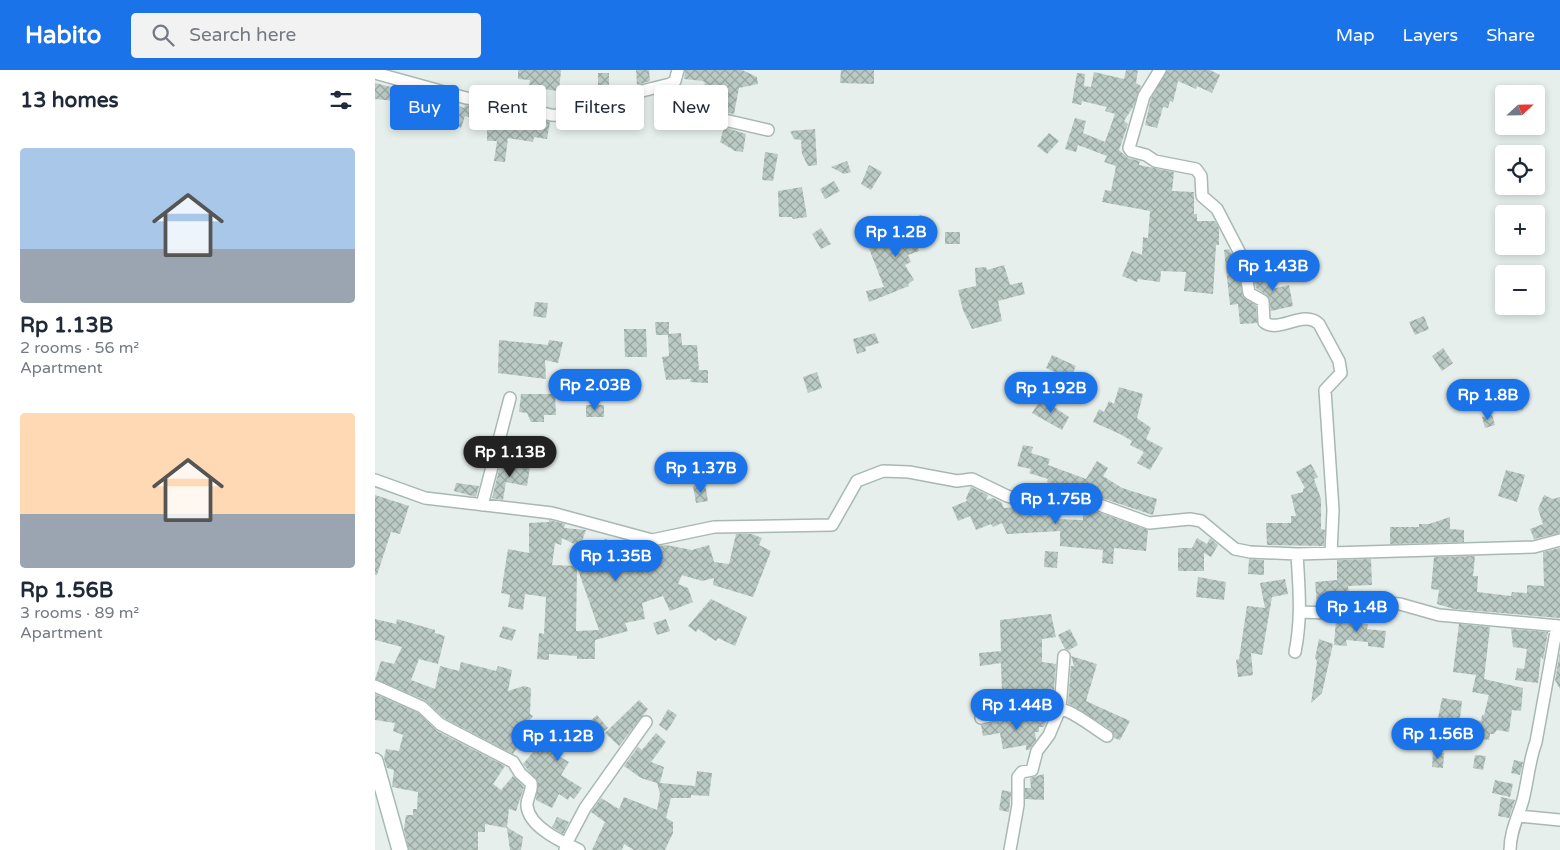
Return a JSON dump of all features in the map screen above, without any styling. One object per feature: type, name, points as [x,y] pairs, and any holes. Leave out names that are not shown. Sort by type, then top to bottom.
[{"type":"main road","points":[[375,761],[400,850]]},
{"type":"street","points":[[669,85],[675,81],[678,70]]},
{"type":"street","points":[[1160,70],[1144,96],[1129,148],[1131,151],[1146,154],[1155,162],[1187,167],[1199,172],[1202,196],[1217,209],[1244,261],[1249,293],[1263,302],[1264,322],[1272,325],[1304,318],[1315,319],[1339,361],[1341,373],[1325,390],[1333,510],[1331,553]]},
{"type":"street","points":[[375,73],[465,98],[496,101],[551,115],[571,116],[582,114],[642,91],[654,88]]},
{"type":"street","points":[[728,121],[768,130]]},
{"type":"street","points":[[482,505],[510,398]]},
{"type":"street","points":[[375,480],[425,498],[552,513],[652,540],[714,527],[826,527],[832,525],[837,520],[846,498],[857,481],[883,471],[909,472],[957,481],[972,479],[1007,496],[1041,505],[1068,501],[1094,503],[1149,522],[1190,519],[1201,521],[1235,549],[1251,552],[1297,554],[1534,547],[1560,540]]},
{"type":"street","points":[[1295,652],[1300,627],[1297,554]]},
{"type":"street","points":[[1300,612],[1327,613],[1386,603],[1400,604],[1439,615],[1558,626],[1536,742],[1529,760],[1518,816],[1510,837],[1510,850]]},
{"type":"street","points":[[1010,850],[1018,805],[1018,777],[1022,772],[1032,770],[1035,766],[1037,751],[1049,735],[1060,709],[1064,656]]},
{"type":"street","points":[[375,686],[422,707],[440,724],[513,762],[520,773],[531,783],[527,804],[529,813],[536,824],[566,847],[579,850]]},
{"type":"street","points":[[981,718],[1033,709],[1060,709],[1069,712],[1107,736]]},
{"type":"street","points":[[566,847],[585,808],[646,722]]},
{"type":"street","points":[[1518,816],[1560,820]]},
{"type":"building","points":[[518,70],[561,70],[560,85],[556,85],[556,91],[546,90],[546,85],[529,85],[530,80],[518,79]]},
{"type":"building","points":[[636,70],[649,70],[650,81],[637,85]]},
{"type":"building","points":[[685,70],[742,70],[757,77],[758,84],[739,88],[734,114],[728,113],[728,85],[704,85],[703,81],[684,79]]},
{"type":"building","points":[[841,70],[874,70],[874,84],[840,83]]},
{"type":"building","points":[[1126,70],[1138,70],[1136,83],[1141,86],[1133,107],[1124,121],[1128,124],[1119,150],[1128,158],[1140,161],[1139,165],[1174,172],[1172,191],[1194,192],[1194,214],[1197,214],[1197,221],[1215,221],[1219,228],[1219,245],[1216,245],[1213,294],[1184,291],[1186,272],[1161,271],[1160,282],[1138,279],[1137,282],[1122,276],[1132,251],[1142,255],[1143,237],[1148,238],[1150,211],[1102,202],[1105,190],[1111,191],[1116,166],[1104,162],[1107,156],[1078,145],[1076,152],[1065,149],[1075,118],[1086,121],[1083,133],[1105,142],[1115,114],[1105,111],[1107,107],[1082,101],[1081,105],[1072,103],[1077,73],[1085,74],[1084,86],[1091,87],[1094,72],[1124,79]]},
{"type":"building","points":[[1167,70],[1210,70],[1220,75],[1212,93],[1197,86],[1196,89],[1178,81],[1173,102],[1170,101],[1168,108],[1163,107],[1157,128],[1145,125],[1151,98]]},
{"type":"building","points":[[598,73],[609,73],[609,85],[598,85]]},
{"type":"building","points":[[375,83],[390,87],[390,100],[375,99]]},
{"type":"building","points":[[465,105],[469,106],[469,117],[465,116],[461,128],[459,127],[459,106],[464,108]]},
{"type":"building","points":[[546,121],[550,122],[547,139],[534,137],[533,142],[508,138],[505,162],[494,161],[497,141],[487,141],[487,130],[546,130]]},
{"type":"building","points":[[728,128],[746,134],[743,152],[735,151],[720,142],[723,130],[728,130]]},
{"type":"building","points":[[815,129],[817,165],[808,166],[802,154],[801,140],[794,139],[790,131]]},
{"type":"building","points":[[1049,133],[1059,141],[1047,154],[1037,146]]},
{"type":"building","points":[[765,152],[778,154],[773,181],[762,180]]},
{"type":"building","points":[[847,161],[851,172],[844,174],[831,167]]},
{"type":"building","points":[[869,165],[882,172],[871,190],[861,184]]},
{"type":"building","points":[[834,181],[840,191],[825,199],[820,189]]},
{"type":"building","points":[[802,187],[807,217],[793,219],[792,217],[779,217],[778,191]]},
{"type":"building","points":[[922,215],[926,227],[921,228],[922,233],[914,235],[919,251],[908,255],[911,262],[905,265],[914,280],[908,284],[909,286],[869,302],[866,291],[884,287],[868,246],[900,237],[895,222]]},
{"type":"building","points":[[821,228],[831,244],[821,249],[812,234]]},
{"type":"building","points":[[945,232],[960,232],[960,244],[945,244]]},
{"type":"building","points":[[1229,249],[1237,263],[1243,297],[1256,305],[1257,323],[1240,324],[1238,304],[1230,305],[1224,250]]},
{"type":"building","points":[[1004,265],[1010,285],[1022,282],[1025,294],[998,301],[1002,321],[972,329],[963,310],[958,290],[976,286],[975,268],[986,267],[987,270]]},
{"type":"building","points":[[1269,271],[1272,289],[1289,285],[1293,306],[1271,311],[1269,297],[1256,288],[1253,273]]},
{"type":"building","points":[[535,302],[548,303],[546,318],[533,316]]},
{"type":"building","points":[[1424,316],[1429,329],[1415,335],[1409,322]]},
{"type":"building","points":[[655,322],[669,322],[669,334],[681,333],[682,345],[697,345],[699,370],[708,370],[708,383],[690,382],[691,379],[666,380],[662,357],[669,356],[668,335],[656,335]]},
{"type":"building","points":[[624,329],[646,329],[647,357],[625,357]]},
{"type":"building","points":[[875,333],[879,343],[865,347],[866,351],[857,354],[853,339]]},
{"type":"building","points":[[499,340],[548,345],[549,340],[563,342],[558,363],[545,360],[546,379],[498,373]]},
{"type":"building","points":[[1443,348],[1453,363],[1442,371],[1432,356]]},
{"type":"building","points":[[1052,355],[1076,366],[1070,379],[1046,368]]},
{"type":"building","points":[[817,372],[822,388],[808,393],[803,377]]},
{"type":"building","points":[[1119,387],[1143,394],[1137,418],[1151,428],[1146,439],[1163,448],[1150,470],[1137,463],[1144,452],[1130,445],[1132,441],[1093,422],[1099,409],[1104,412],[1109,401],[1114,404]]},
{"type":"building","points":[[521,394],[555,394],[556,415],[544,415],[544,422],[531,422],[527,413],[519,412]]},
{"type":"building","points":[[1515,394],[1527,401],[1522,411],[1509,404]]},
{"type":"building","points":[[1041,398],[1069,417],[1062,430],[1032,413]]},
{"type":"building","points":[[586,405],[604,405],[604,417],[586,417]]},
{"type":"building","points":[[1492,415],[1495,425],[1485,428],[1482,417]]},
{"type":"building","points":[[1023,445],[1033,447],[1031,453],[1050,459],[1048,465],[1086,479],[1097,461],[1108,468],[1103,476],[1122,488],[1157,499],[1153,515],[1096,496],[1070,494],[1071,491],[1047,482],[1048,479],[1029,473],[1031,469],[1017,466]]},
{"type":"building","points":[[501,462],[530,467],[527,486],[506,482],[503,500],[492,498]]},
{"type":"building","points":[[1311,464],[1318,477],[1314,479],[1321,499],[1321,529],[1325,530],[1324,546],[1267,545],[1266,523],[1291,523],[1291,516],[1296,516],[1291,495],[1303,492],[1305,488],[1296,472]]},
{"type":"building","points":[[1506,470],[1525,475],[1517,502],[1498,496]]},
{"type":"building","points":[[456,483],[479,486],[476,497],[454,491]]},
{"type":"building","points":[[705,484],[708,501],[696,503],[693,486]]},
{"type":"building","points":[[971,487],[988,495],[986,500],[993,498],[1001,502],[1004,508],[1019,507],[1042,512],[1054,511],[1054,519],[1083,520],[1083,510],[1092,510],[1148,530],[1146,551],[1114,548],[1113,564],[1102,563],[1103,550],[1060,546],[1060,531],[1007,534],[1002,523],[993,527],[991,524],[976,530],[970,516],[958,521],[952,507],[967,501],[966,498]]},
{"type":"building","points":[[375,495],[409,506],[400,534],[391,532],[377,575],[375,575]]},
{"type":"building","points":[[1544,495],[1553,499],[1560,497],[1560,533],[1534,539],[1530,529],[1543,524],[1538,509]]},
{"type":"building","points":[[1450,517],[1450,529],[1464,530],[1464,542],[1390,544],[1390,527],[1419,527],[1419,524],[1429,524]]},
{"type":"building","points":[[549,520],[565,524],[564,528],[586,530],[580,547],[562,538],[561,545],[555,543],[552,565],[577,566],[576,631],[599,630],[577,567],[586,542],[603,546],[605,539],[619,543],[620,540],[650,547],[666,545],[692,550],[709,545],[714,562],[729,564],[736,534],[752,534],[762,538],[759,545],[771,551],[753,597],[713,585],[714,578],[702,581],[682,575],[678,584],[688,588],[693,602],[670,611],[663,596],[642,603],[645,619],[625,623],[628,631],[595,640],[595,659],[577,659],[577,656],[549,654],[549,660],[537,659],[539,633],[544,634],[546,597],[525,594],[523,610],[508,607],[510,595],[501,593],[508,549],[529,553],[529,523],[549,522]]},
{"type":"building","points":[[1197,538],[1207,544],[1210,538],[1218,545],[1211,557],[1204,553],[1204,571],[1178,571],[1178,548],[1192,548]]},
{"type":"building","points":[[1560,548],[1560,618],[1454,609],[1437,604],[1439,590],[1431,589],[1434,557],[1475,556],[1473,576],[1478,576],[1477,592],[1511,596],[1512,592],[1527,593],[1527,585],[1544,586],[1543,552]]},
{"type":"building","points":[[1045,551],[1058,552],[1057,568],[1044,567]]},
{"type":"building","points":[[1249,559],[1264,560],[1264,575],[1248,574]]},
{"type":"building","points":[[1371,559],[1372,585],[1348,586],[1350,602],[1317,605],[1315,582],[1337,580],[1337,560]]},
{"type":"building","points":[[1198,577],[1226,582],[1224,600],[1196,597]]},
{"type":"building","points":[[1285,579],[1288,594],[1272,597],[1262,655],[1251,653],[1253,675],[1238,677],[1236,660],[1239,659],[1247,606],[1265,608],[1260,583]]},
{"type":"building","points":[[711,599],[747,617],[735,646],[718,638],[716,641],[698,629],[696,632],[688,626]]},
{"type":"building","points":[[1051,614],[1056,637],[1042,639],[1042,662],[1056,664],[1053,700],[1023,701],[979,711],[977,700],[1002,693],[1001,663],[980,666],[979,653],[1001,651],[1000,620]]},
{"type":"building","points":[[1359,615],[1360,623],[1368,624],[1367,629],[1386,631],[1384,648],[1368,646],[1368,642],[1346,640],[1347,646],[1334,645],[1336,619]]},
{"type":"building","points":[[375,619],[396,624],[397,619],[435,630],[435,633],[445,636],[438,664],[419,659],[411,680],[435,689],[440,666],[459,671],[461,662],[496,671],[498,666],[512,670],[508,691],[524,686],[531,688],[530,714],[533,716],[523,728],[528,731],[513,754],[444,718],[425,700],[375,679],[381,661],[394,664],[402,647],[375,640]]},
{"type":"building","points":[[666,619],[670,631],[657,635],[653,623]]},
{"type":"building","points":[[1459,624],[1490,627],[1484,679],[1523,688],[1521,711],[1512,710],[1509,732],[1497,730],[1494,734],[1490,734],[1489,740],[1478,738],[1479,734],[1447,731],[1447,735],[1435,733],[1442,698],[1462,701],[1460,718],[1481,721],[1489,695],[1472,692],[1476,675],[1453,672]]},
{"type":"building","points":[[503,626],[516,630],[512,641],[499,637]]},
{"type":"building","points":[[1070,629],[1078,645],[1069,650],[1065,649],[1058,635]]},
{"type":"building","points":[[1511,629],[1548,632],[1543,660],[1541,656],[1538,683],[1515,680],[1517,668],[1524,669],[1527,649],[1513,647]]},
{"type":"building","points":[[1319,639],[1333,644],[1322,693],[1311,703],[1317,661],[1315,658]]},
{"type":"building","points":[[1560,652],[1560,689],[1555,680]]},
{"type":"building","points":[[1071,656],[1097,664],[1086,701],[1130,721],[1120,740],[1114,738],[1111,730],[1068,703],[1071,666],[1074,666]]},
{"type":"building","points":[[375,694],[418,713],[437,731],[505,766],[493,784],[501,790],[513,776],[524,787],[516,811],[509,809],[507,827],[523,837],[521,850],[510,850],[507,828],[485,824],[485,832],[478,832],[478,850],[409,850],[404,829],[406,815],[413,815],[413,809],[417,809],[418,792],[392,787],[394,770],[387,768],[384,758],[386,749],[399,751],[403,735],[393,731],[395,723],[375,720]]},
{"type":"building","points":[[639,700],[648,709],[619,746],[605,733]]},
{"type":"building","points":[[668,709],[677,715],[667,731],[659,725]]},
{"type":"building","points":[[597,715],[608,728],[591,742],[586,736],[557,755],[569,762],[561,775],[582,788],[574,799],[570,796],[568,800],[559,794],[552,808],[536,800],[538,782],[523,764],[553,729],[562,737],[577,727],[580,730]]},
{"type":"building","points":[[1049,715],[1044,727],[1039,727],[1039,732],[1035,732],[1036,740],[1029,750],[1026,750],[1026,745],[1003,749],[1000,733],[983,736],[981,725],[1025,716]]},
{"type":"building","points":[[656,733],[666,742],[651,762],[664,767],[660,783],[695,786],[697,771],[712,773],[709,796],[691,795],[691,798],[671,798],[666,818],[673,822],[673,833],[665,850],[634,850],[624,844],[622,850],[592,850],[605,822],[591,812],[601,798],[619,809],[624,797],[657,810],[660,794],[657,783],[641,778],[624,766],[638,747],[642,750]]},
{"type":"building","points":[[1433,752],[1444,753],[1443,768],[1432,767]]},
{"type":"building","points":[[1475,755],[1486,756],[1483,770],[1473,768]]},
{"type":"building","points":[[1514,760],[1523,762],[1520,775],[1511,773]]},
{"type":"building","points":[[1044,774],[1044,800],[1025,799],[1025,788],[1031,788],[1030,778]]},
{"type":"building","points":[[1495,780],[1513,784],[1510,797],[1492,793]]},
{"type":"building","points":[[1002,790],[1011,792],[1009,812],[999,810]]},
{"type":"building","points":[[1501,797],[1515,800],[1509,818],[1498,816]]},
{"type":"building","points":[[557,817],[569,822],[563,834],[552,827]]}]
